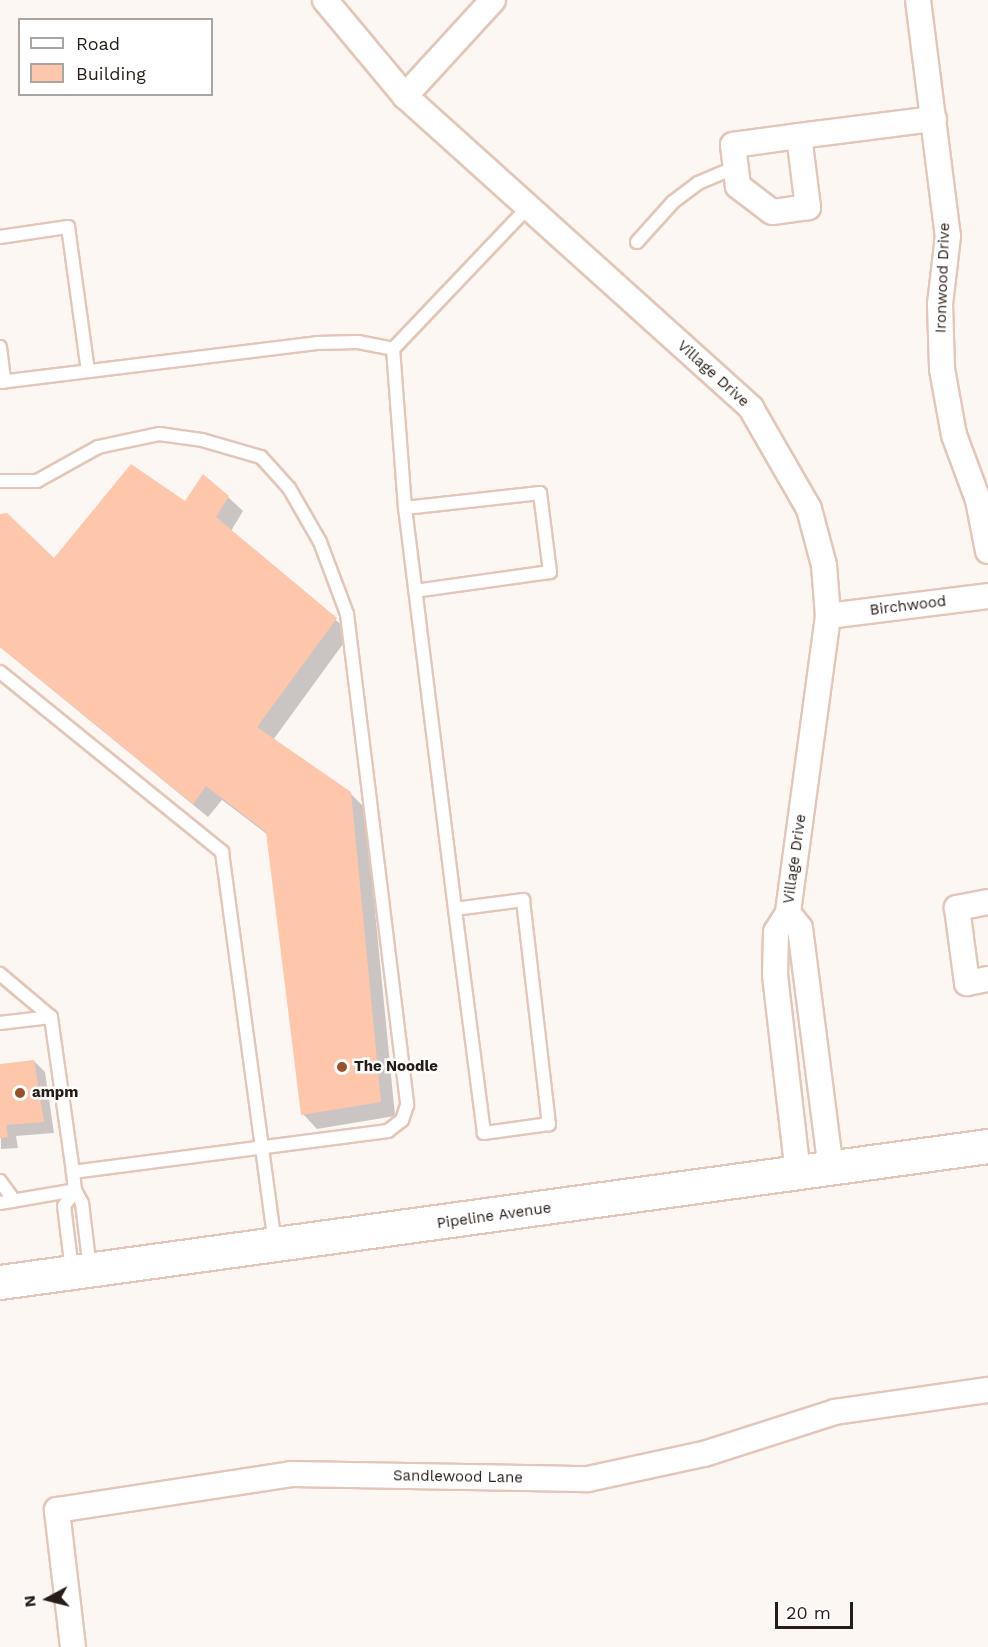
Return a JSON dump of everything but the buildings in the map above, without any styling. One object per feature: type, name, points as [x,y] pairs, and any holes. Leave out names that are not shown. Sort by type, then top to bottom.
[{"type":"main road","name":"Pipeline Avenue","points":[[0,1282],[988,1146]]},
{"type":"street","name":"Village Drive","points":[[325,0],[405,96],[751,408],[809,509],[824,565],[828,616],[788,913],[776,932],[775,975],[798,1173]]},
{"type":"street","points":[[405,96],[493,0]]},
{"type":"street","name":"Ironwood Drive","points":[[918,0],[948,236],[940,304],[942,369],[954,435],[978,500],[988,551]]},
{"type":"street","points":[[799,136],[808,207],[772,212],[738,186],[733,145],[799,136],[934,119]]},
{"type":"street","name":"Birchwood","points":[[828,616],[988,596]]},
{"type":"street","points":[[988,902],[957,908],[967,983],[988,979]]},
{"type":"street","name":"Village Drive","points":[[788,913],[800,928],[831,1169]]},
{"type":"street","points":[[785,1067],[817,1061]]},
{"type":"street","name":"Sandlewood Lane","points":[[73,1647],[57,1510],[291,1474],[588,1479],[704,1454],[835,1412],[988,1390]]},
{"type":"lane","points":[[637,242],[673,202],[698,183],[736,167]]},
{"type":"lane","points":[[455,909],[524,900],[549,1124],[484,1133],[455,909],[405,508],[393,349],[528,207]]},
{"type":"lane","points":[[0,237],[68,227],[88,371]]},
{"type":"lane","points":[[0,347],[2,382],[336,342],[393,349]]},
{"type":"lane","points":[[0,481],[37,481],[98,447],[159,434],[202,440],[261,457],[288,488],[320,542],[346,614],[407,1105],[402,1120],[388,1131],[72,1172]]},
{"type":"lane","points":[[405,508],[540,494],[543,516],[550,572],[416,591]]},
{"type":"lane","points":[[0,672],[222,852],[275,1245]]},
{"type":"lane","points":[[0,974],[51,1017],[72,1172],[75,1190],[82,1203],[81,1271]]},
{"type":"lane","points":[[0,1023],[51,1017]]},
{"type":"lane","points":[[0,1181],[14,1200]]},
{"type":"lane","points":[[0,1203],[75,1190]]},
{"type":"lane","points":[[75,1190],[64,1206],[81,1271]]},
{"type":"place","name":"The Noodle","points":[[342,1067]]},
{"type":"place","name":"ampm","points":[[20,1093]]}]
